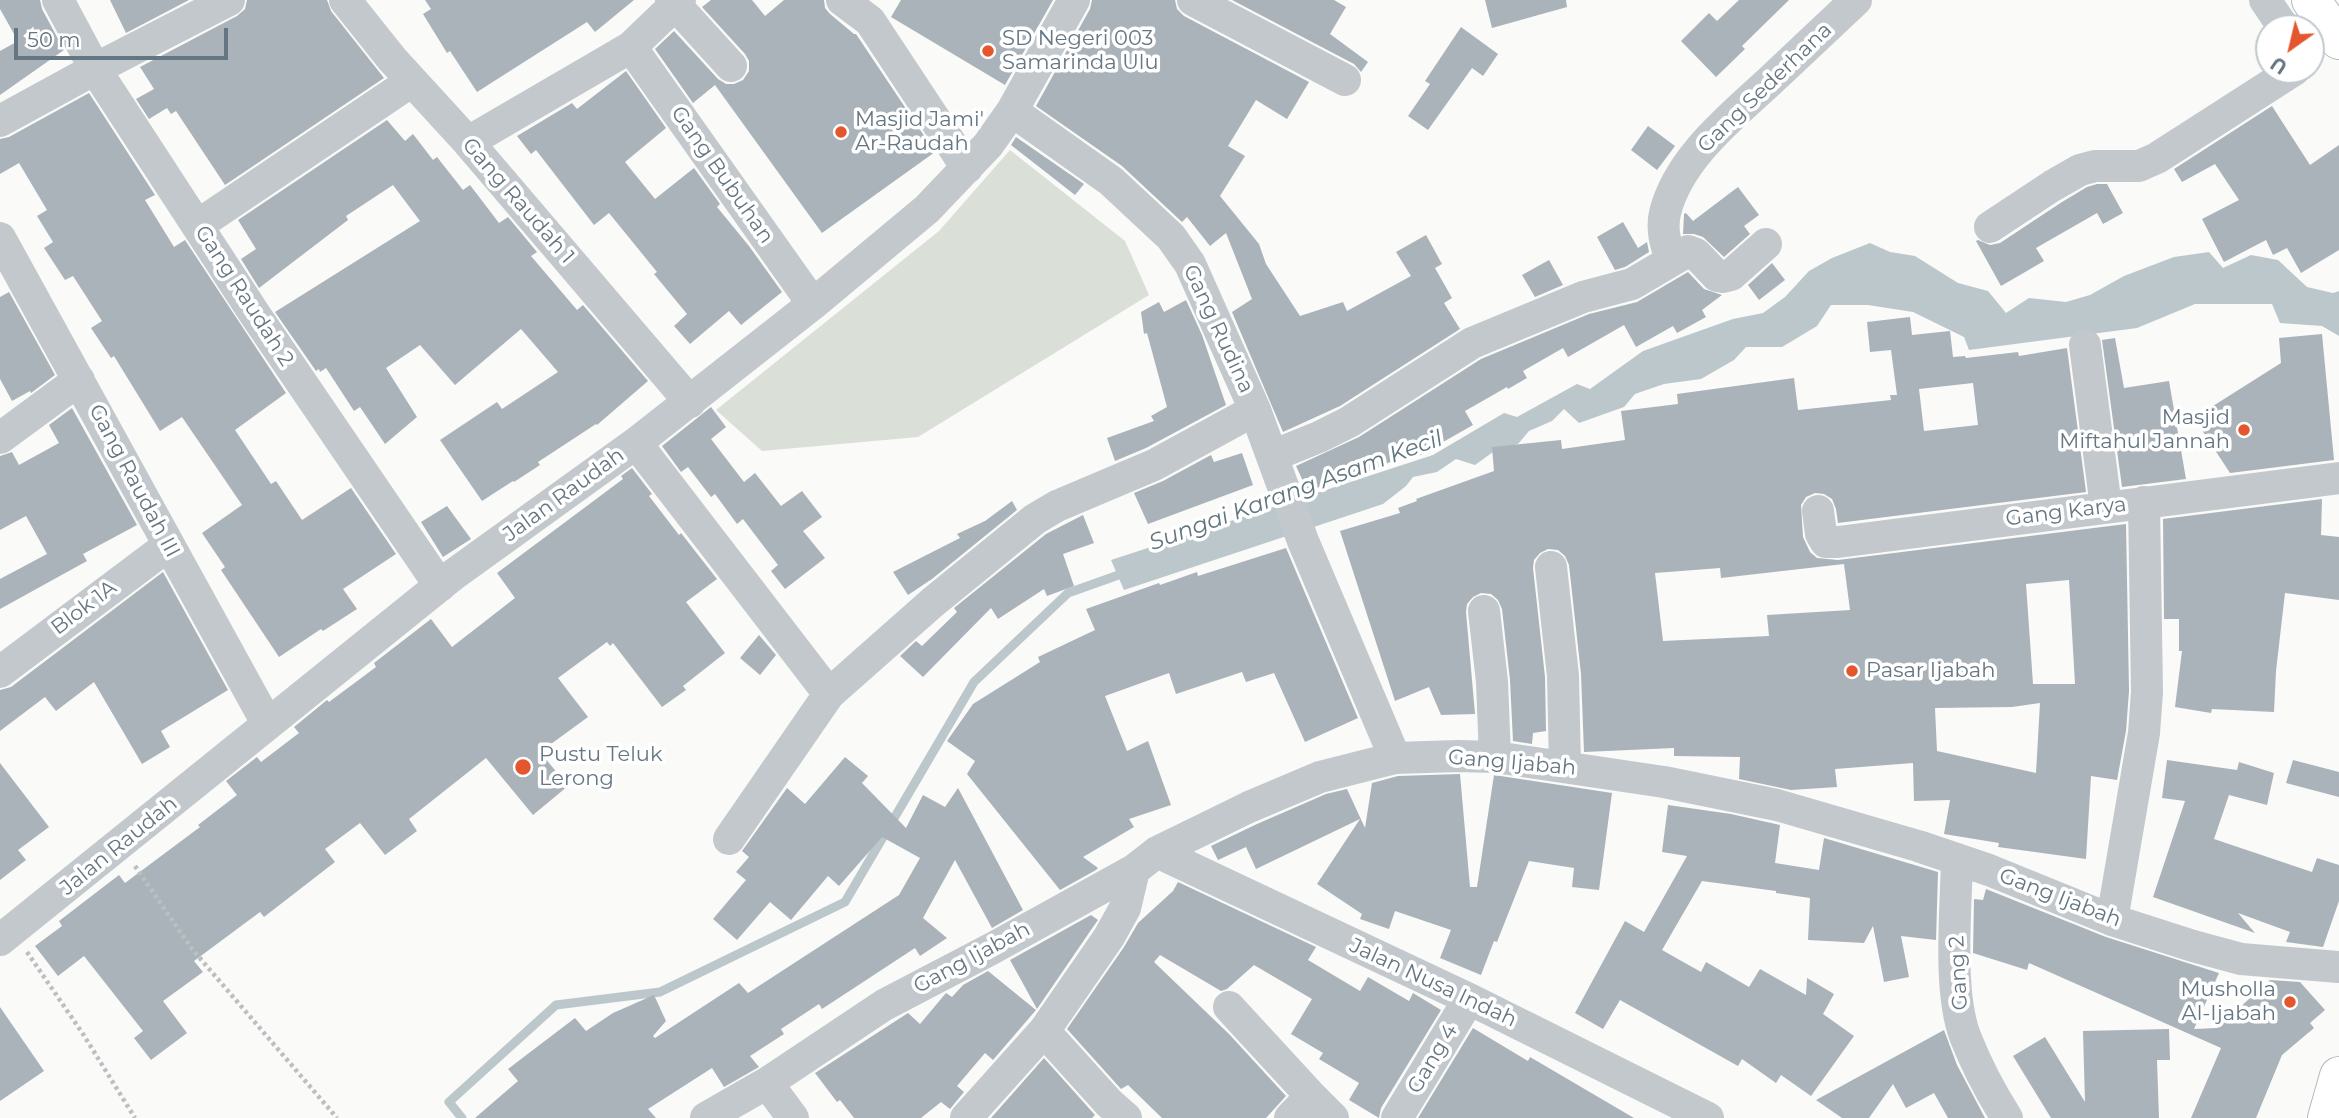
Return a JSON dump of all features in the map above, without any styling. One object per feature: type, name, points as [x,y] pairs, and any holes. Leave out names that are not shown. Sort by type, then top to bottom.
[{"type":"highway","points":[[2311,0],[2339,40]]},
{"type":"highway","points":[[2327,1118],[2339,1076]]},
{"type":"street","name":"Gang Raudah 2","points":[[58,0],[96,69],[270,336],[440,586]]},
{"type":"street","points":[[0,121],[229,0]]},
{"type":"street","name":"Gang Raudah 1","points":[[345,0],[690,402]]},
{"type":"street","points":[[842,0],[870,22],[967,168]]},
{"type":"street","name":"Jalan Raudah","points":[[6,936],[440,586],[690,402],[927,209],[988,145],[1012,111],[1074,0]]},
{"type":"street","points":[[1193,0],[1345,80]]},
{"type":"street","name":"Gang Sederhana","points":[[1671,260],[1664,237],[1665,213],[1672,194],[1708,138],[1856,0]]},
{"type":"street","points":[[468,142],[631,47],[676,2],[731,66]]},
{"type":"street","name":"Gang Bubuhan","points":[[631,47],[813,304]]},
{"type":"street","points":[[198,225],[412,81]]},
{"type":"street","points":[[1990,227],[2080,170],[2095,166],[2139,166],[2157,158],[2272,84]]},
{"type":"street","name":"Gang Rudina","points":[[1012,111],[1111,181],[1171,237],[1190,264],[1255,410],[1303,541],[1395,758]]},
{"type":"street","points":[[1272,456],[1349,422],[1472,343],[1583,297],[1632,284],[1688,251],[1696,254],[1717,276],[1723,277],[1731,275],[1766,244]]},
{"type":"street","name":"Gang Raudah III","points":[[3,251],[79,380],[267,723]]},
{"type":"street","points":[[2085,345],[2106,507]]},
{"type":"street","points":[[0,438],[79,380]]},
{"type":"street","points":[[729,839],[829,694],[933,602],[1035,519],[1067,501],[1154,465],[1255,410]]},
{"type":"street","points":[[636,443],[829,694]]},
{"type":"street","name":"Gang Karya","points":[[1818,511],[1821,534],[1826,542],[2339,478]]},
{"type":"street","points":[[2112,920],[2144,733],[2147,692],[2144,502]]},
{"type":"street","name":"Blok 1A","points":[[0,671],[169,545]]},
{"type":"street","points":[[1550,567],[1563,676],[1565,766]]},
{"type":"street","points":[[1484,611],[1492,682],[1495,757]]},
{"type":"street","name":"Gang Ijabah","points":[[706,1118],[767,1083],[884,1005],[993,948],[1145,861],[1249,807],[1320,777],[1395,758],[1458,755],[1495,757],[1664,782],[1777,805],[1957,859],[2112,920],[2193,946],[2241,959],[2339,967]]},
{"type":"street","name":"Gang 2","points":[[1957,859],[1956,984],[1959,1009],[1970,1046],[2007,1118]]},
{"type":"street","points":[[965,1118],[1044,1031],[1109,937],[1145,861]]},
{"type":"street","name":"Jalan Nusa Indah","points":[[1145,861],[1469,999],[1668,1109],[1708,1118]]},
{"type":"street","name":"Gang 4","points":[[1397,1118],[1469,999]]},
{"type":"street","points":[[1230,1007],[1311,1111]]},
{"type":"street","points":[[1044,1031],[1126,1118]]},
{"type":"street","points":[[767,1083],[793,1118]]},
{"type":"path","points":[[121,845],[192,949],[337,1118]]},
{"type":"path","points":[[6,936],[83,1034],[135,1118]]},
{"type":"shaded area","points":[[1010,150],[1125,241],[1149,295],[918,437],[762,451],[716,410],[939,231]]},
{"type":"shaded area","points":[[1870,243],[1890,252],[1915,256],[1958,283],[1988,291],[2006,313],[2029,298],[2066,302],[2090,295],[2124,276],[2174,257],[2209,252],[2223,268],[2251,255],[2278,260],[2307,287],[2333,293],[2339,291],[2339,336],[2322,326],[2280,323],[2272,304],[2195,304],[2137,328],[1969,350],[1964,337],[1913,312],[1868,305],[1831,305],[1817,326],[1782,347],[1746,347],[1734,360],[1701,379],[1664,384],[1635,394],[1624,407],[1579,423],[1564,409],[1552,421],[1529,431],[1518,444],[1493,452],[1475,465],[1456,459],[1437,472],[1413,477],[1383,504],[1124,590],[1111,560],[1433,455],[1504,413],[1517,417],[1577,384],[1590,389],[1643,351],[1733,319],[1763,313],[1785,297],[1809,271],[1832,258]]},
{"type":"building","points":[[0,0],[40,0],[64,50],[0,95],[0,51],[18,41],[0,9]]},
{"type":"building","points":[[110,0],[189,0],[126,33]]},
{"type":"building","points":[[247,0],[327,0],[331,11],[384,78],[225,185],[176,111],[171,114],[167,108],[149,119],[136,99],[154,89],[140,67],[237,16],[245,9]]},
{"type":"building","points":[[425,0],[634,0],[595,32],[587,22],[477,92],[450,51],[447,53],[423,14],[431,9]]},
{"type":"building","name":"Masjid Jami' Ar-Raudah","points":[[711,0],[752,0],[765,16],[784,0],[824,0],[825,8],[830,14],[856,34],[935,152],[822,233],[715,85],[693,103],[655,49],[674,31],[718,79],[726,84],[743,80],[749,71],[749,61],[702,7]]},
{"type":"building","name":"SD Negeri 003 Samarinda Ulu","points":[[901,0],[1053,0],[1005,85],[891,17]]},
{"type":"building","points":[[1092,0],[1175,0],[1177,9],[1184,16],[1309,82],[1287,119],[1256,100],[1228,146],[1245,156],[1220,196],[1259,244],[1266,264],[1300,316],[1343,302],[1347,311],[1411,276],[1396,252],[1426,235],[1442,264],[1435,268],[1452,298],[1444,303],[1460,329],[1340,406],[1283,432],[1232,312],[1252,299],[1226,233],[1210,246],[1187,217],[1182,222],[1122,166],[1036,106],[1090,9]]},
{"type":"building","points":[[1232,0],[1334,0],[1346,7],[1330,34],[1368,62],[1361,72],[1354,64]]},
{"type":"building","points":[[1485,0],[1566,0],[1567,7],[1492,28]]},
{"type":"building","points":[[1739,0],[1789,0],[1742,46],[1745,49],[1716,77],[1681,41],[1709,13],[1717,21]]},
{"type":"building","points":[[1461,27],[1498,54],[1483,76],[1472,68],[1428,130],[1408,116],[1430,84],[1425,81]]},
{"type":"building","points":[[626,71],[666,128],[625,162],[655,199],[694,168],[720,204],[717,207],[782,292],[741,325],[729,311],[690,344],[674,326],[687,314],[609,213],[594,225],[536,150],[531,154],[517,136],[572,103],[577,109]]},
{"type":"building","points":[[89,93],[155,195],[145,200],[174,247],[185,240],[286,393],[235,430],[271,484],[276,481],[302,520],[351,488],[396,554],[343,589],[357,609],[279,657],[221,570],[225,567],[202,533],[242,505],[182,417],[160,431],[114,356],[111,358],[91,328],[102,321],[73,276],[65,280],[44,248],[53,242],[37,216],[47,210],[19,163],[0,174],[0,139],[9,137]]},
{"type":"building","points":[[2272,106],[2310,165],[2339,145],[2339,250],[2301,273],[2287,248],[2273,255],[2266,240],[2224,262],[2202,219],[2239,200],[2215,164],[2182,182],[2174,169]]},
{"type":"building","points":[[387,120],[405,141],[413,134],[433,160],[437,157],[463,190],[470,185],[499,223],[508,217],[537,252],[531,256],[577,310],[583,305],[648,381],[597,425],[482,501],[440,440],[497,402],[502,409],[558,372],[521,329],[455,385],[420,345],[386,368],[417,417],[385,444],[360,407],[354,411],[326,368],[320,372],[319,369],[316,371],[275,312],[420,221],[393,185],[346,216],[348,220],[259,288],[241,259],[256,249],[238,220]]},
{"type":"building","points":[[1648,126],[1675,146],[1657,170],[1631,150]]},
{"type":"building","points":[[1016,137],[1084,184],[1075,195],[1011,145]]},
{"type":"building","points":[[2097,184],[2107,184],[2123,213],[2103,224],[2097,213],[2036,248],[2044,261],[2001,286],[1976,241],[1990,245],[2000,243],[2062,202]]},
{"type":"building","points":[[1738,187],[1759,215],[1744,226],[1750,234],[1724,257],[1703,237],[1683,234],[1684,214],[1693,221]]},
{"type":"building","points":[[1623,222],[1638,248],[1647,242],[1649,252],[1615,270],[1597,237]]},
{"type":"building","points":[[1549,260],[1563,285],[1535,297],[1522,275]]},
{"type":"building","points":[[1772,263],[1785,280],[1759,300],[1748,285]]},
{"type":"building","points":[[1688,272],[1704,289],[1722,295],[1702,310],[1706,317],[1677,333],[1673,326],[1636,347],[1624,325],[1568,357],[1563,348],[1523,371],[1527,378],[1465,411],[1473,425],[1415,458],[1412,452],[1342,484],[1339,478],[1308,492],[1296,466],[1359,437],[1481,359],[1589,314],[1637,302]]},
{"type":"building","points":[[9,292],[55,375],[31,393],[30,391],[12,401],[0,379],[0,297]]},
{"type":"building","points":[[1186,300],[1202,335],[1226,405],[1146,448],[1115,461],[1107,438],[1154,421],[1151,416],[1167,407],[1147,333],[1144,334],[1141,312],[1159,302],[1164,312]]},
{"type":"building","points":[[1910,317],[1912,335],[1950,331],[1953,357],[2018,352],[2019,356],[2067,348],[2086,492],[1838,523],[1832,499],[1824,494],[1815,493],[1806,497],[1801,505],[1803,537],[1810,552],[1817,558],[1838,560],[2126,524],[2129,691],[2126,731],[2117,780],[2091,776],[2086,859],[1998,847],[1999,843],[1944,834],[1950,800],[1914,801],[1913,763],[1835,769],[1837,787],[1791,790],[1739,779],[1740,757],[1674,756],[1674,748],[1584,752],[1581,674],[1569,565],[1558,550],[1548,549],[1534,560],[1545,677],[1546,731],[1533,733],[1532,744],[1513,741],[1502,609],[1491,594],[1481,593],[1467,604],[1475,714],[1441,715],[1429,687],[1395,701],[1340,531],[1400,513],[1398,508],[1417,501],[1416,499],[1494,471],[1492,447],[1561,440],[1562,449],[1625,440],[1621,411],[1678,404],[1677,394],[1794,378],[1798,410],[1891,400],[1890,395],[1897,395],[1891,350],[1870,352],[1867,322]],"holes":[[[1973,383],[1978,425],[1924,431],[1919,389]],[[1844,564],[1850,610],[1767,615],[1769,636],[1663,641],[1655,573],[1720,568],[1721,578]],[[2069,580],[2075,684],[2033,684],[2026,584]],[[2040,703],[2036,773],[1937,751],[1935,708],[2012,707]]]},
{"type":"building","points":[[2322,334],[2334,460],[2230,473],[2194,418],[2281,363],[2279,338]]},
{"type":"building","points":[[2115,338],[2124,388],[2169,381],[2186,479],[2122,487],[2102,340]]},
{"type":"building","points":[[711,407],[726,427],[711,439],[744,482],[755,473],[781,506],[802,491],[822,517],[803,531],[825,558],[785,589],[771,571],[778,565],[743,519],[737,524],[715,494],[711,497],[688,467],[681,472],[662,446]]},
{"type":"building","points":[[72,408],[137,525],[83,554],[87,561],[0,609],[0,579],[47,554],[26,516],[0,530],[0,456],[12,452],[19,465],[59,443],[49,425]]},
{"type":"building","points":[[1242,453],[1253,485],[1148,524],[1134,493],[1211,455],[1214,462]]},
{"type":"building","points":[[632,468],[652,494],[649,496],[717,579],[686,602],[725,653],[683,686],[686,690],[662,707],[613,643],[610,646],[607,642],[558,678],[588,717],[540,752],[568,786],[533,815],[486,758],[409,819],[417,831],[385,855],[360,823],[325,849],[335,862],[264,917],[260,912],[194,961],[203,972],[163,1001],[187,1033],[151,1060],[134,1038],[143,1031],[84,956],[58,976],[35,946],[62,926],[59,921],[119,875],[125,883],[200,827],[198,825],[237,795],[226,781],[257,757],[261,762],[299,733],[294,727],[327,700],[329,702],[376,667],[374,663],[431,619],[452,647],[515,598],[497,573],[623,479],[621,476]]},
{"type":"building","points":[[2322,499],[2321,535],[2339,537],[2339,600],[2285,593],[2274,712],[2212,709],[2211,713],[2175,707],[2182,651],[2179,651],[2179,619],[2164,619],[2163,519]]},
{"type":"building","points":[[1012,501],[1017,510],[932,579],[908,595],[893,572],[960,538],[957,534],[985,521]]},
{"type":"building","points":[[447,506],[471,539],[443,557],[421,522]]},
{"type":"building","points":[[1083,515],[1094,543],[1063,554],[1074,586],[1047,596],[1044,589],[998,619],[991,608],[923,677],[900,656],[916,641],[922,646],[957,612],[954,608],[1046,534]]},
{"type":"building","points":[[1286,548],[1358,718],[1305,742],[1274,673],[1246,682],[1242,672],[1176,694],[1169,673],[1105,696],[1127,751],[1148,741],[1171,805],[1129,819],[1134,827],[1083,857],[1098,868],[1060,890],[967,774],[975,761],[947,741],[973,704],[1040,662],[1038,657],[1095,630],[1086,609],[1159,583],[1160,585],[1197,572],[1198,576]]},
{"type":"building","points":[[163,572],[228,690],[161,731],[170,747],[142,764],[94,682],[56,711],[45,697],[0,731],[0,690],[11,687]]},
{"type":"building","points":[[759,635],[776,655],[760,675],[740,658]]},
{"type":"building","points":[[845,757],[868,776],[862,783],[906,828],[923,795],[945,807],[958,788],[1023,910],[992,928],[955,860],[923,918],[947,938],[920,956],[915,948],[822,1009],[819,1004],[781,1029],[784,1034],[750,1056],[759,1067],[724,1087],[712,1068],[648,1109],[656,1118],[475,1118],[518,1081],[508,1069],[575,1018],[586,1031],[613,1013],[654,995],[666,1021],[653,1036],[655,1038],[739,983],[748,993],[899,895],[920,858],[882,837],[839,886],[828,876],[791,920],[770,902],[737,940],[713,919],[746,880],[736,872],[749,857],[742,851],[787,788],[805,804]]},
{"type":"building","points":[[2167,760],[2237,770],[2239,762],[2274,773],[2267,805],[2229,795],[2214,839],[2312,872],[2317,858],[2339,865],[2339,901],[2323,947],[2286,942],[2290,932],[2238,913],[2255,933],[2153,897],[2185,801],[2162,798]]},
{"type":"building","points":[[2293,760],[2339,772],[2339,797],[2286,783]]},
{"type":"building","points":[[0,763],[49,827],[18,850],[26,860],[0,880]]},
{"type":"building","points":[[1460,774],[1470,887],[1477,887],[1494,775],[1612,793],[1599,890],[1572,887],[1574,868],[1529,861],[1481,975],[1440,958],[1451,930],[1395,911],[1389,929],[1360,919],[1362,914],[1317,884],[1360,819],[1256,869],[1246,847],[1218,860],[1211,846],[1326,794],[1347,789],[1365,828],[1372,783],[1398,776]]},
{"type":"building","points":[[1668,805],[1731,814],[1780,825],[1775,863],[1819,870],[1824,838],[1938,872],[1936,940],[1901,936],[1909,977],[1884,982],[1873,926],[1864,943],[1808,940],[1810,898],[1702,881],[1662,950],[1701,972],[1706,962],[1749,987],[1760,969],[1806,995],[1807,978],[1834,994],[1823,1014],[1854,1036],[1811,1096],[1781,1075],[1776,1083],[1742,1059],[1738,1066],[1620,1000],[1603,1029],[1575,1013],[1625,921],[1644,932],[1687,856],[1662,852]]},
{"type":"building","points":[[1178,882],[1316,947],[1308,960],[1360,991],[1368,977],[1409,1001],[1413,993],[1441,1010],[1381,1108],[1379,1118],[1349,1100],[1359,1083],[1319,1059],[1323,1053],[1291,1034],[1312,999],[1254,965],[1227,989],[1221,991],[1160,955],[1154,962],[1229,1034],[1286,1096],[1266,1118],[1162,1118],[1128,1085],[1121,1089],[1067,1029],[1138,923],[1173,891]]},
{"type":"building","points":[[1986,889],[2106,937],[2219,973],[2194,1029],[2217,1028],[2270,980],[2300,982],[2325,1010],[2310,1023],[2314,1028],[2282,1055],[2256,1118],[2191,1118],[2221,1048],[2029,963],[2027,970],[1973,953],[1974,899],[1983,900]]},
{"type":"building","points":[[1091,915],[1098,920],[1037,1009],[1010,960]]},
{"type":"building","points":[[988,971],[1036,1010],[993,1060],[985,1053],[957,1086],[964,1092],[950,1109],[941,1102],[921,1118],[854,1118],[840,1100],[837,1102],[815,1073],[908,1013],[920,1024],[946,993],[952,997],[963,985]]},
{"type":"building","points":[[0,1007],[44,1071],[0,1101]]},
{"type":"building","points":[[1473,1028],[1528,1061],[1530,1057],[1634,1118],[1418,1118]]},
{"type":"building","points":[[2169,1029],[2170,1060],[2157,1060],[2159,1118],[2051,1118],[2013,1056],[2045,1037],[2085,1102],[2083,1031]]},
{"type":"building","points":[[1944,1030],[1957,1065],[1985,1118],[1948,1118],[1934,1093],[1906,1108],[1893,1084],[1869,1118],[1842,1118],[1816,1100]]},
{"type":"building","points":[[1044,1058],[1095,1115],[1092,1118],[991,1118]]},
{"type":"waterway","name":"Sungai Karang Asam Kecil","points":[[462,1118],[449,1102],[556,1005],[660,992],[845,902],[974,682],[1068,593],[1127,572]]},
{"type":"place","name":"SD Negeri 003 Samarinda Ulu","points":[[988,51]]},
{"type":"place","name":"Masjid Jami' Ar-Raudah","points":[[841,132]]},
{"type":"place","name":"Masjid Miftahul Jannah","points":[[2244,430]]},
{"type":"place","name":"Pasar Ijabah","points":[[1852,671]]},
{"type":"place","name":"Pustu Teluk Lerong","points":[[523,767]]},
{"type":"place","name":"Musholla Al-Ijabah","points":[[2290,1002]]}]
